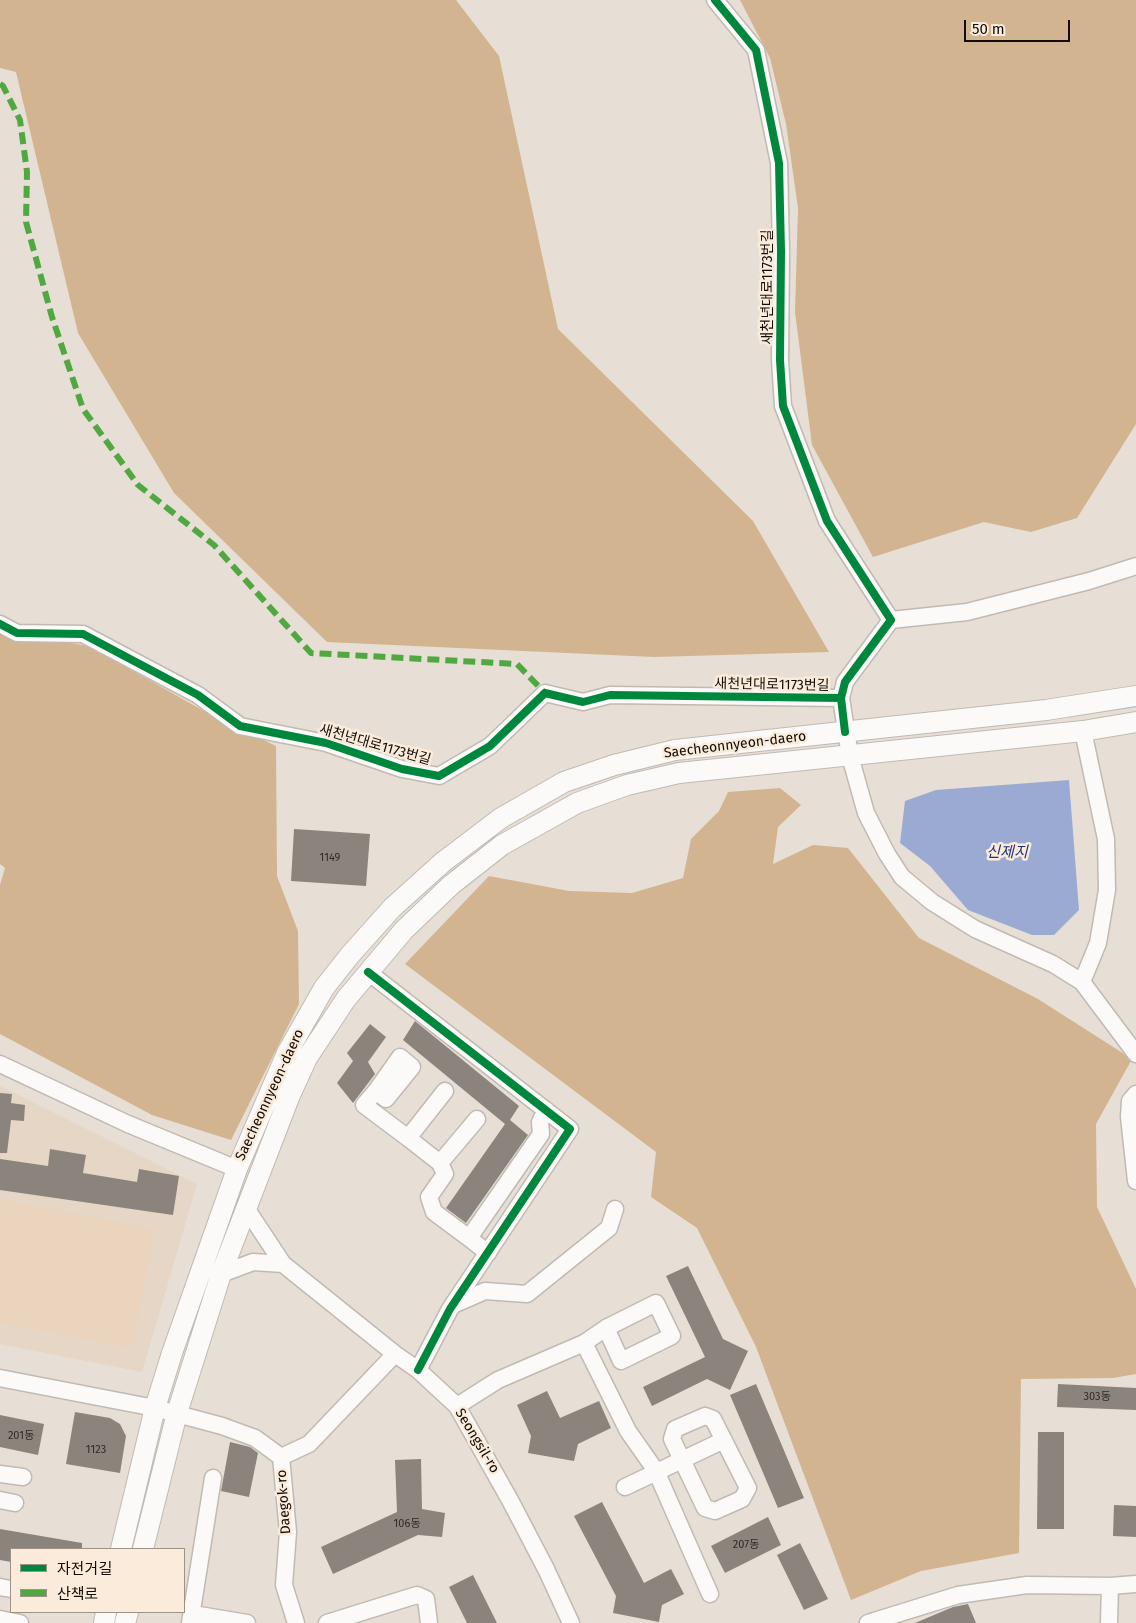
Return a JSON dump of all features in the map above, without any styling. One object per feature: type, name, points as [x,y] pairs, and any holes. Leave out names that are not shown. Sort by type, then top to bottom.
[{"type":"main road","name":"Saecheonnyeon-daero","points":[[143,1548],[237,1169],[287,1053],[324,988],[350,955],[392,908],[443,862],[501,818],[564,782],[614,765],[675,750],[1046,710],[1136,696]]},
{"type":"main road","points":[[949,721],[952,745]]},
{"type":"main road","name":"Saecheonnyeon-daero","points":[[121,1548],[155,1408],[212,1270],[246,1208],[290,1096],[308,1058],[346,999],[368,972],[404,930],[451,885],[502,845],[577,803],[627,785],[679,773],[1083,731],[1136,722]]},
{"type":"main road","points":[[771,739],[774,762]]},
{"type":"street","name":"새천년대로1173번길","points":[[715,0],[756,50],[779,163],[781,251],[780,360],[783,406],[827,521],[891,620],[845,682],[840,698],[850,756],[872,828],[902,877],[916,891],[975,929],[1054,964],[1082,982]]},
{"type":"street","points":[[891,620],[967,612],[1090,582],[1136,566]]},
{"type":"street","name":"새천년대로1173번길","points":[[0,624],[17,633],[82,634],[198,695],[240,726],[326,743],[402,769],[439,776],[490,746],[545,693],[583,702],[610,696],[840,698]]},
{"type":"street","points":[[1083,731],[1106,840],[1107,890],[1098,943],[1082,982],[1136,1054]]},
{"type":"street","points":[[368,972],[570,1128],[453,1305],[418,1370]]},
{"type":"street","points":[[0,1064],[128,1124],[237,1169]]},
{"type":"street","points":[[376,1091],[364,1105],[440,1164],[445,1174],[429,1196],[434,1212],[488,1253]]},
{"type":"street","points":[[408,1138],[445,1091]]},
{"type":"street","points":[[1136,1094],[1130,1101],[1129,1117],[1136,1181]]},
{"type":"street","points":[[469,1238],[541,1134],[540,1122],[546,1110]]},
{"type":"street","points":[[440,1164],[477,1119]]},
{"type":"street","name":"Seongsil-ro","points":[[246,1208],[283,1264],[395,1354],[418,1370],[457,1406],[511,1502],[546,1569],[571,1623]]},
{"type":"street","points":[[453,1305],[485,1291],[527,1294],[609,1228],[615,1209]]},
{"type":"street","points":[[212,1270],[253,1262],[283,1264]]},
{"type":"street","points":[[457,1406],[498,1380],[584,1343],[606,1328]]},
{"type":"street","points":[[584,1343],[628,1431],[656,1472],[710,1594]]},
{"type":"street","points":[[281,1457],[309,1444],[395,1354]]},
{"type":"street","name":"Daegok-ro","points":[[0,1378],[177,1413],[256,1438],[281,1457],[288,1532],[284,1585],[296,1623]]},
{"type":"street","points":[[710,1416],[714,1419],[724,1440],[748,1488],[742,1499],[715,1511],[706,1508],[672,1439],[675,1429],[710,1416]]},
{"type":"street","points":[[625,1487],[724,1440]]},
{"type":"street","points":[[0,1474],[24,1477]]},
{"type":"street","points":[[213,1478],[192,1619],[247,1623]]},
{"type":"street","points":[[868,1623],[958,1595],[1027,1585],[1110,1586],[1136,1584]]},
{"type":"street","points":[[1109,1623],[1110,1586]]},
{"type":"street","points":[[326,1623],[417,1595],[426,1599],[429,1623]]},
{"type":"street","points":[[0,1619],[20,1623]]},
{"type":"shaded area","points":[[0,0],[456,0],[499,56],[558,329],[753,521],[829,652],[654,657],[327,642],[174,493],[78,333],[16,72],[0,68]]},
{"type":"shaded area","points":[[740,0],[1136,0],[1136,424],[1077,518],[1031,532],[984,522],[873,557],[812,445],[795,312],[798,208],[786,124],[770,58]]},
{"type":"shaded area","points":[[0,632],[89,646],[202,710],[276,746],[277,876],[298,931],[299,1004],[231,1140],[152,1115],[0,1034],[0,885],[5,868],[0,864]]},
{"type":"shaded area","points":[[780,788],[801,805],[778,827],[773,864],[813,845],[848,848],[919,938],[1038,999],[1132,1059],[1096,1124],[1097,1207],[1136,1289],[1136,1374],[1113,1378],[1021,1379],[1019,1553],[921,1571],[851,1600],[756,1347],[697,1228],[651,1197],[656,1152],[405,964],[489,876],[569,891],[632,893],[683,878],[691,839],[719,811],[728,792]]},
{"type":"shaded area","points":[[0,1086],[197,1184],[142,1372],[0,1344]]},
{"type":"shaded area","points":[[0,1199],[155,1229],[132,1348],[0,1323]]},
{"type":"water","name":"신제지","points":[[1069,780],[1079,910],[1054,935],[1032,935],[968,910],[930,866],[900,843],[905,801],[936,790]]},
{"type":"building","points":[[294,829],[370,834],[366,886],[291,881]]},
{"type":"building","points":[[415,1021],[519,1106],[510,1120],[528,1135],[466,1223],[446,1208],[505,1124],[403,1040]]},
{"type":"building","points":[[370,1024],[386,1037],[368,1062],[375,1074],[353,1103],[337,1083],[353,1061],[347,1053]]},
{"type":"building","points":[[0,1093],[12,1094],[11,1103],[25,1105],[24,1121],[11,1120],[7,1153],[0,1153]]},
{"type":"building","points":[[50,1149],[86,1155],[83,1173],[137,1182],[139,1169],[179,1176],[173,1215],[0,1190],[0,1159],[48,1166]]},
{"type":"building","points":[[688,1266],[723,1339],[748,1351],[730,1390],[707,1379],[652,1406],[643,1387],[705,1357],[666,1276]]},
{"type":"building","points":[[756,1384],[804,1498],[778,1508],[730,1395]]},
{"type":"building","points":[[1058,1384],[1136,1388],[1136,1410],[1057,1407]]},
{"type":"building","points":[[547,1391],[560,1418],[599,1401],[611,1428],[578,1444],[574,1461],[528,1453],[531,1436],[517,1405]]},
{"type":"building","points":[[75,1412],[110,1418],[120,1424],[126,1436],[120,1473],[66,1464]]},
{"type":"building","points":[[0,1415],[44,1424],[38,1455],[0,1447]]},
{"type":"building","points":[[1038,1432],[1064,1432],[1064,1529],[1037,1529]]},
{"type":"building","points":[[230,1442],[250,1447],[258,1453],[249,1497],[221,1491]]},
{"type":"building","points":[[421,1459],[422,1509],[445,1513],[442,1537],[418,1535],[333,1574],[321,1547],[397,1512],[395,1460]]},
{"type":"building","points":[[602,1502],[644,1583],[671,1569],[684,1594],[662,1605],[659,1622],[613,1613],[616,1596],[574,1516]]},
{"type":"building","points":[[1114,1505],[1136,1506],[1136,1537],[1113,1536]]},
{"type":"building","points":[[768,1517],[781,1545],[725,1573],[711,1546]]},
{"type":"building","points":[[0,1529],[82,1543],[82,1548],[10,1548],[10,1562],[0,1560]]},
{"type":"building","points":[[800,1543],[828,1599],[804,1610],[777,1555]]},
{"type":"building","points":[[473,1575],[497,1623],[467,1623],[449,1587]]},
{"type":"building","points":[[968,1604],[976,1623],[915,1623],[953,1607]]},
{"type":"marked path","points":[[0,84],[3,86],[20,120],[27,172],[26,222],[52,317],[83,409],[138,485],[214,545],[311,653],[517,664],[545,693]]},
{"type":"cycle path","points":[[715,0],[756,50],[779,163],[781,251],[780,360],[783,406],[827,521],[891,620],[845,682],[841,698]]},
{"type":"cycle path","points":[[0,624],[17,633],[83,634],[198,695],[240,726],[326,743],[402,769],[439,776],[490,746],[545,693],[583,702],[610,695],[841,698],[845,732]]},
{"type":"cycle path","points":[[368,972],[570,1129],[450,1309],[418,1370]]}]
